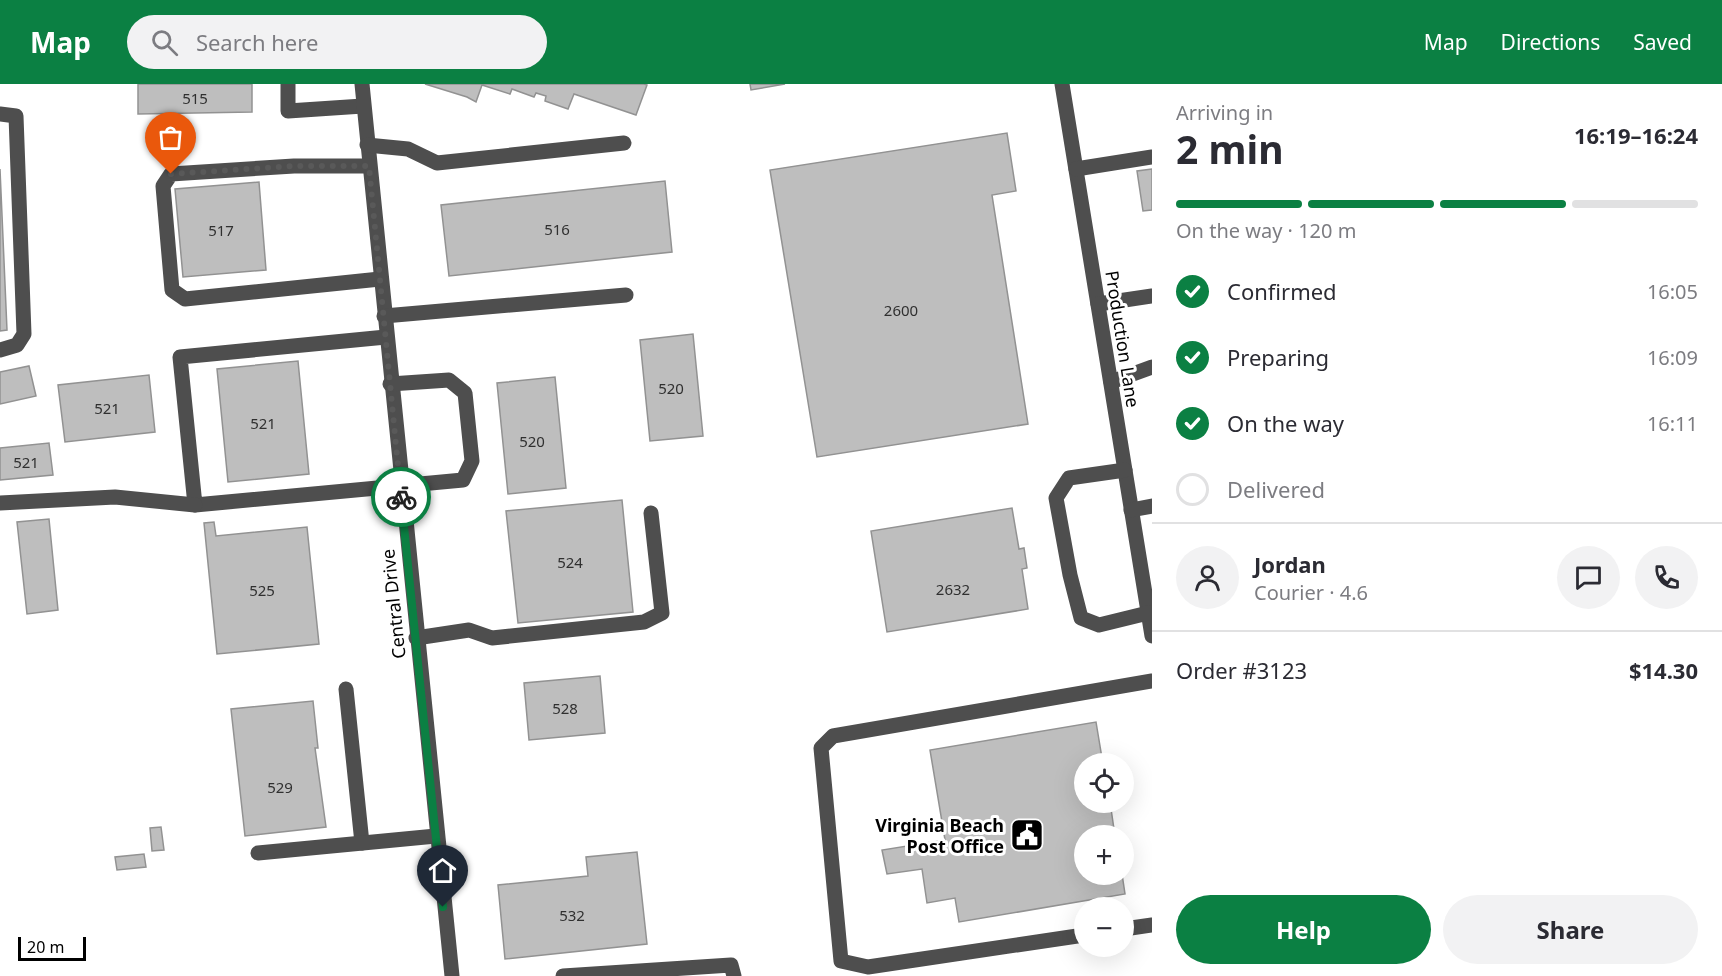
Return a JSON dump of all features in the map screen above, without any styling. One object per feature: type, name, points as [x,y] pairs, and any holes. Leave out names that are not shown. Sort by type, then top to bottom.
[{"type":"street","points":[[288,84],[288,111],[363,106]]},
{"type":"street","name":"Central Drive","points":[[362,84],[400,485],[452,976]]},
{"type":"street","name":"Production Lane","points":[[1062,84],[1131,510],[1147,571],[1148,613],[1152,635]]},
{"type":"street","points":[[0,114],[16,116],[24,334],[17,345],[0,350]]},
{"type":"street","points":[[367,145],[408,149],[437,163],[624,143]]},
{"type":"street","points":[[1076,169],[1152,157]]},
{"type":"street","points":[[369,166],[294,166],[171,174],[163,186],[172,290],[185,299],[380,279]]},
{"type":"street","points":[[384,316],[626,295]]},
{"type":"street","points":[[1098,304],[1152,296]]},
{"type":"street","points":[[195,505],[180,357],[386,337]]},
{"type":"street","points":[[1111,382],[1152,367]]},
{"type":"street","points":[[0,503],[115,497],[195,505],[463,480],[472,461],[465,393],[449,380],[390,384]]},
{"type":"street","points":[[1125,470],[1069,478],[1056,498],[1081,618],[1099,625],[1148,613]]},
{"type":"street","points":[[1131,510],[1152,506]]},
{"type":"street","points":[[416,638],[469,630],[492,638],[644,622],[662,613],[651,513]]},
{"type":"street","points":[[1074,936],[868,967],[841,961],[821,748],[833,736],[1152,681]]},
{"type":"street","points":[[346,689],[362,843]]},
{"type":"street","points":[[258,853],[436,836]]},
{"type":"street","points":[[1134,928],[1152,925]]},
{"type":"street","points":[[563,976],[731,965],[734,976]]},
{"type":"building","points":[[138,84],[252,84],[252,112],[138,114]]},
{"type":"building","points":[[425,84],[647,85],[636,115],[574,94],[568,109],[545,101],[546,96],[536,93],[534,97],[512,89],[510,94],[482,85],[476,102]]},
{"type":"building","points":[[750,84],[785,84],[751,90]]},
{"type":"building","points":[[1007,133],[1016,191],[992,195],[1028,424],[817,457],[770,170]]},
{"type":"building","points":[[0,169],[7,330],[0,331]]},
{"type":"building","points":[[1152,169],[1152,210],[1143,211],[1137,171]]},
{"type":"building","points":[[665,181],[672,252],[449,276],[441,205]]},
{"type":"building","points":[[259,182],[266,270],[183,277],[175,189]]},
{"type":"building","points":[[693,334],[703,436],[650,441],[640,340]]},
{"type":"building","points":[[298,361],[309,474],[228,482],[217,369]]},
{"type":"building","points":[[29,366],[36,396],[0,404],[0,372]]},
{"type":"building","points":[[149,375],[155,432],[65,442],[58,385]]},
{"type":"building","points":[[555,377],[566,488],[508,494],[497,383]]},
{"type":"building","points":[[49,443],[53,475],[0,480],[0,448]]},
{"type":"building","points":[[622,500],[633,612],[518,623],[506,511]]},
{"type":"building","points":[[1012,508],[1019,549],[1024,548],[1027,568],[1022,569],[1028,609],[887,632],[871,531]]},
{"type":"building","points":[[49,519],[58,610],[27,614],[17,522]]},
{"type":"building","points":[[214,522],[216,536],[307,527],[319,644],[217,654],[204,523]]},
{"type":"building","points":[[600,676],[605,733],[529,740],[524,683]]},
{"type":"building","points":[[313,701],[318,748],[315,748],[326,827],[245,836],[231,709]]},
{"type":"building","points":[[1096,722],[1101,753],[1074,753],[1074,813],[1112,813],[1113,825],[1074,825],[1074,885],[1124,885],[1125,894],[1107,897],[1074,897],[1074,903],[959,922],[955,898],[927,903],[922,869],[887,874],[882,850],[945,840],[930,750]]},
{"type":"building","points":[[161,827],[164,850],[152,851],[150,828]]},
{"type":"building","points":[[637,852],[647,944],[505,959],[498,885],[588,876],[586,857]]},
{"type":"building","points":[[144,854],[146,867],[117,870],[115,857]]},
{"type":"way so far","points":[[171,174],[294,166],[369,166],[401,497]]},
{"type":"place","name":"Virginia Beach Post Office","points":[[1027,835]]},
{"type":"route","points":[[401,497],[443,907]]}]
